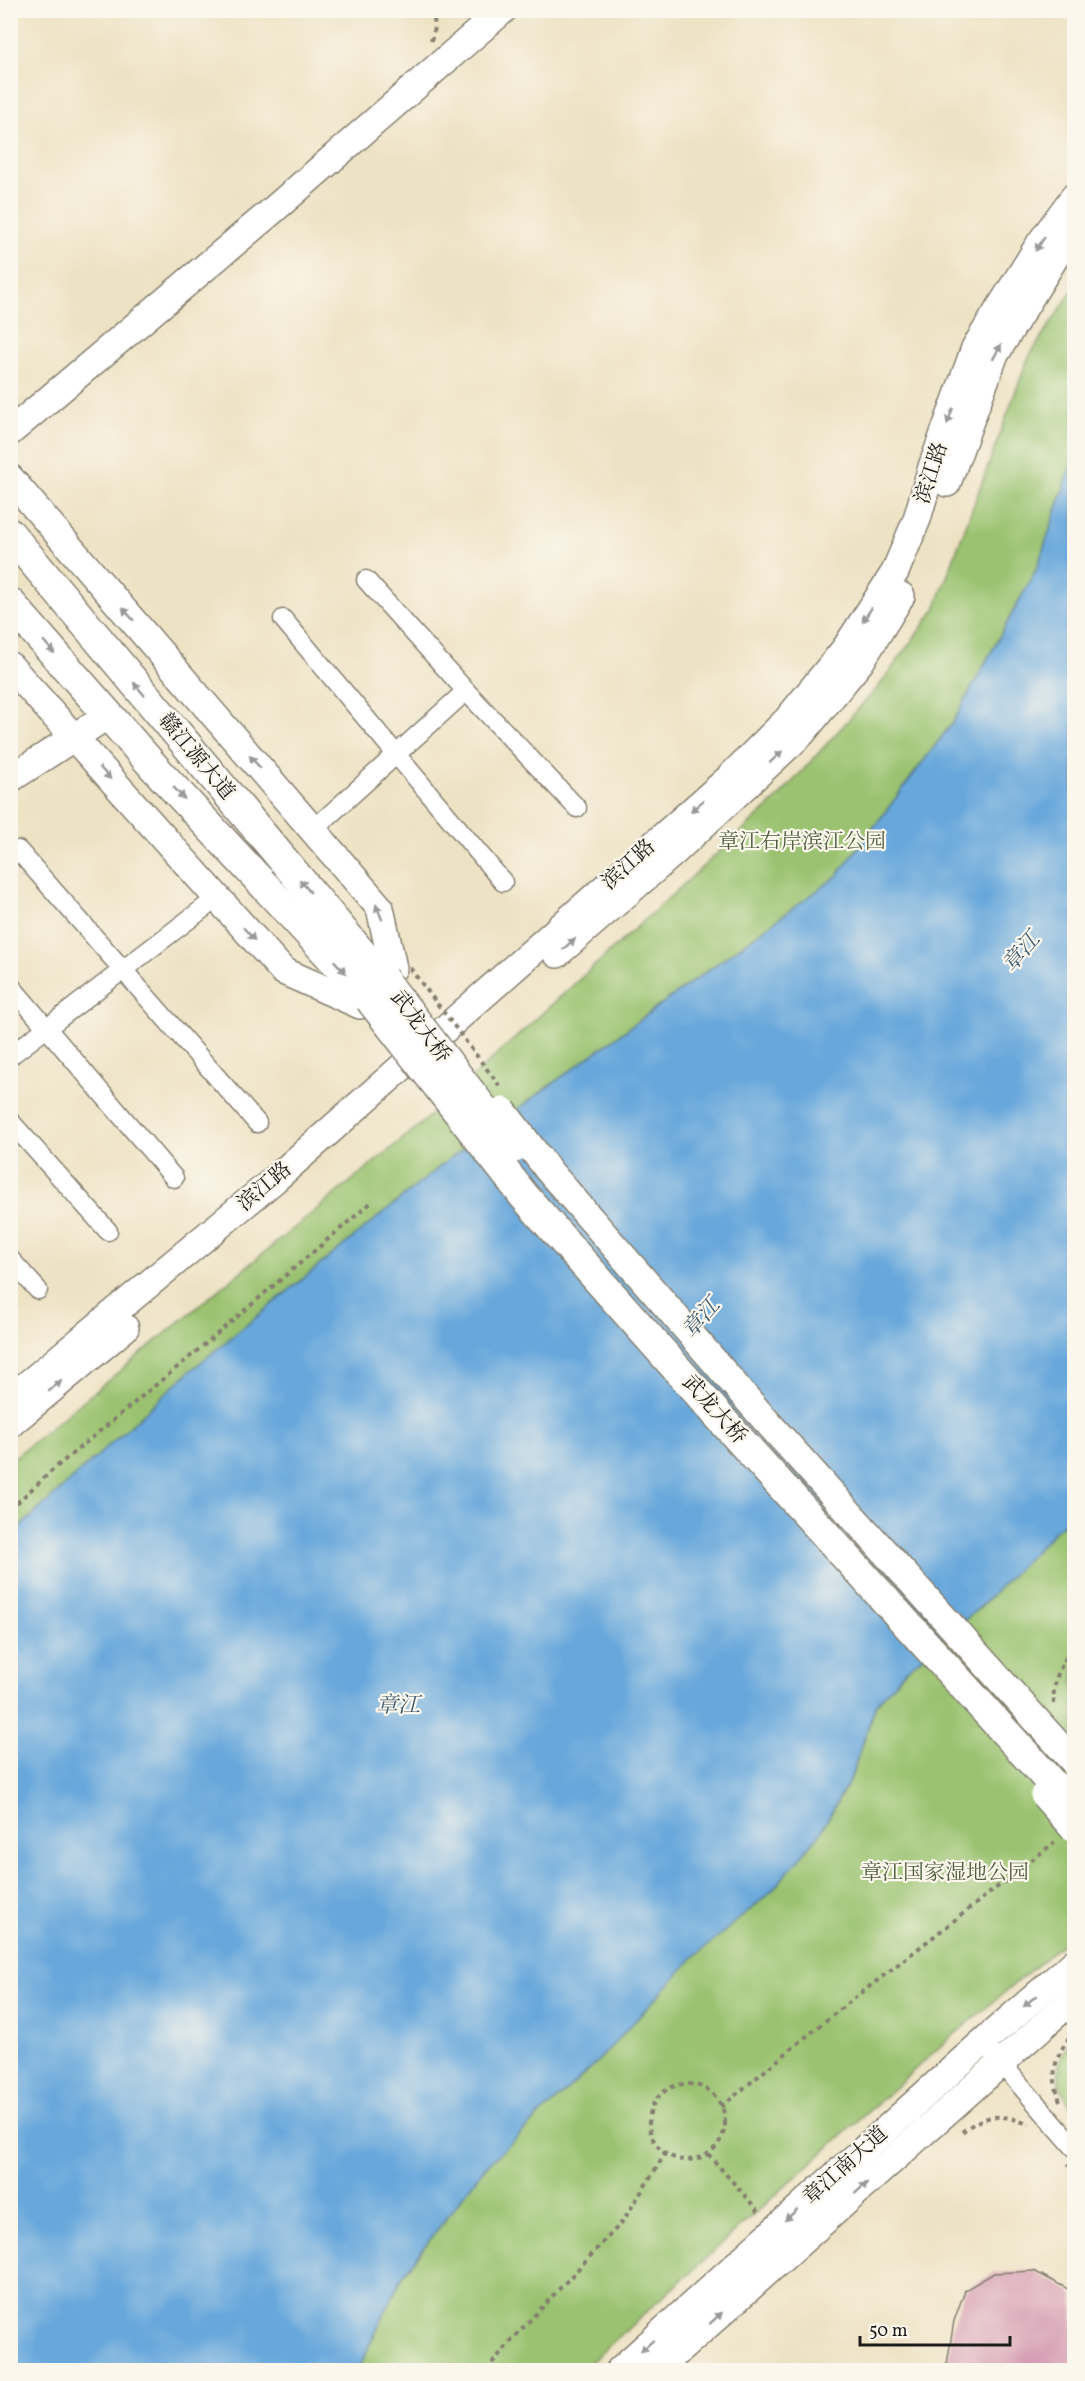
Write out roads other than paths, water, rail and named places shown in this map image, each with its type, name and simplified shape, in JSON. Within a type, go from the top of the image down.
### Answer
[{"type":"main road","points":[[10,432],[272,211],[475,19],[503,10]]},
{"type":"main road","name":"滨江路","points":[[10,1399],[274,1180],[728,779],[787,720],[845,649],[895,572],[917,519],[932,467],[975,348],[1041,242],[1074,197]]},
{"type":"main road","name":"滨江路","points":[[10,1424],[285,1194],[672,854],[802,734],[861,661],[912,578],[994,356],[1057,254],[1074,231]]},
{"type":"main road","points":[[10,478],[380,908],[376,988],[518,1206],[730,1446],[1065,1835]]},
{"type":"main road","name":"赣江源大道","points":[[10,534],[376,988]]},
{"type":"main road","name":"赣江源大道","points":[[10,603],[108,715],[376,988]]},
{"type":"main road","points":[[10,666],[283,971],[376,988],[549,1171],[761,1415],[1074,1762]]},
{"type":"main road","points":[[10,779],[108,715]]},
{"type":"main road","name":"武龙大桥","points":[[376,988],[539,1183],[753,1423],[1074,1776]]},
{"type":"main road","name":"武龙大桥","points":[[376,988],[524,1196],[747,1448],[1074,1808]]},
{"type":"main road","name":"章江南大道","points":[[620,2370],[982,2042],[1074,1963]]},
{"type":"main road","name":"章江南大道","points":[[657,2370],[1074,1998]]},
{"type":"street","points":[[366,580],[466,691],[577,808]]},
{"type":"street","points":[[283,619],[394,755],[503,882]]},
{"type":"street","points":[[313,830],[466,691]]},
{"type":"street","points":[[18,850],[257,1124]]},
{"type":"street","points":[[10,1056],[217,898]]},
{"type":"street","points":[[10,985],[174,1178]]},
{"type":"street","points":[[10,1121],[108,1231]]},
{"type":"street","points":[[10,1259],[38,1290]]},
{"type":"street","points":[[982,2042],[1001,2063],[1069,2152]]},
{"type":"water","name":"章江","points":[[1074,458],[1074,1512],[979,1608],[904,1672],[876,1704],[851,1777],[819,1835],[770,1893],[694,1957],[596,2063],[484,2168],[403,2275],[358,2370],[11,2370],[11,1535],[189,1372],[448,1160],[837,876],[953,722],[1037,568]]},
{"type":"park label","name":"章江右岸滨江公园","points":[[802,842]]},
{"type":"park label","name":"章江国家湿地公园","points":[[945,1873]]}]
